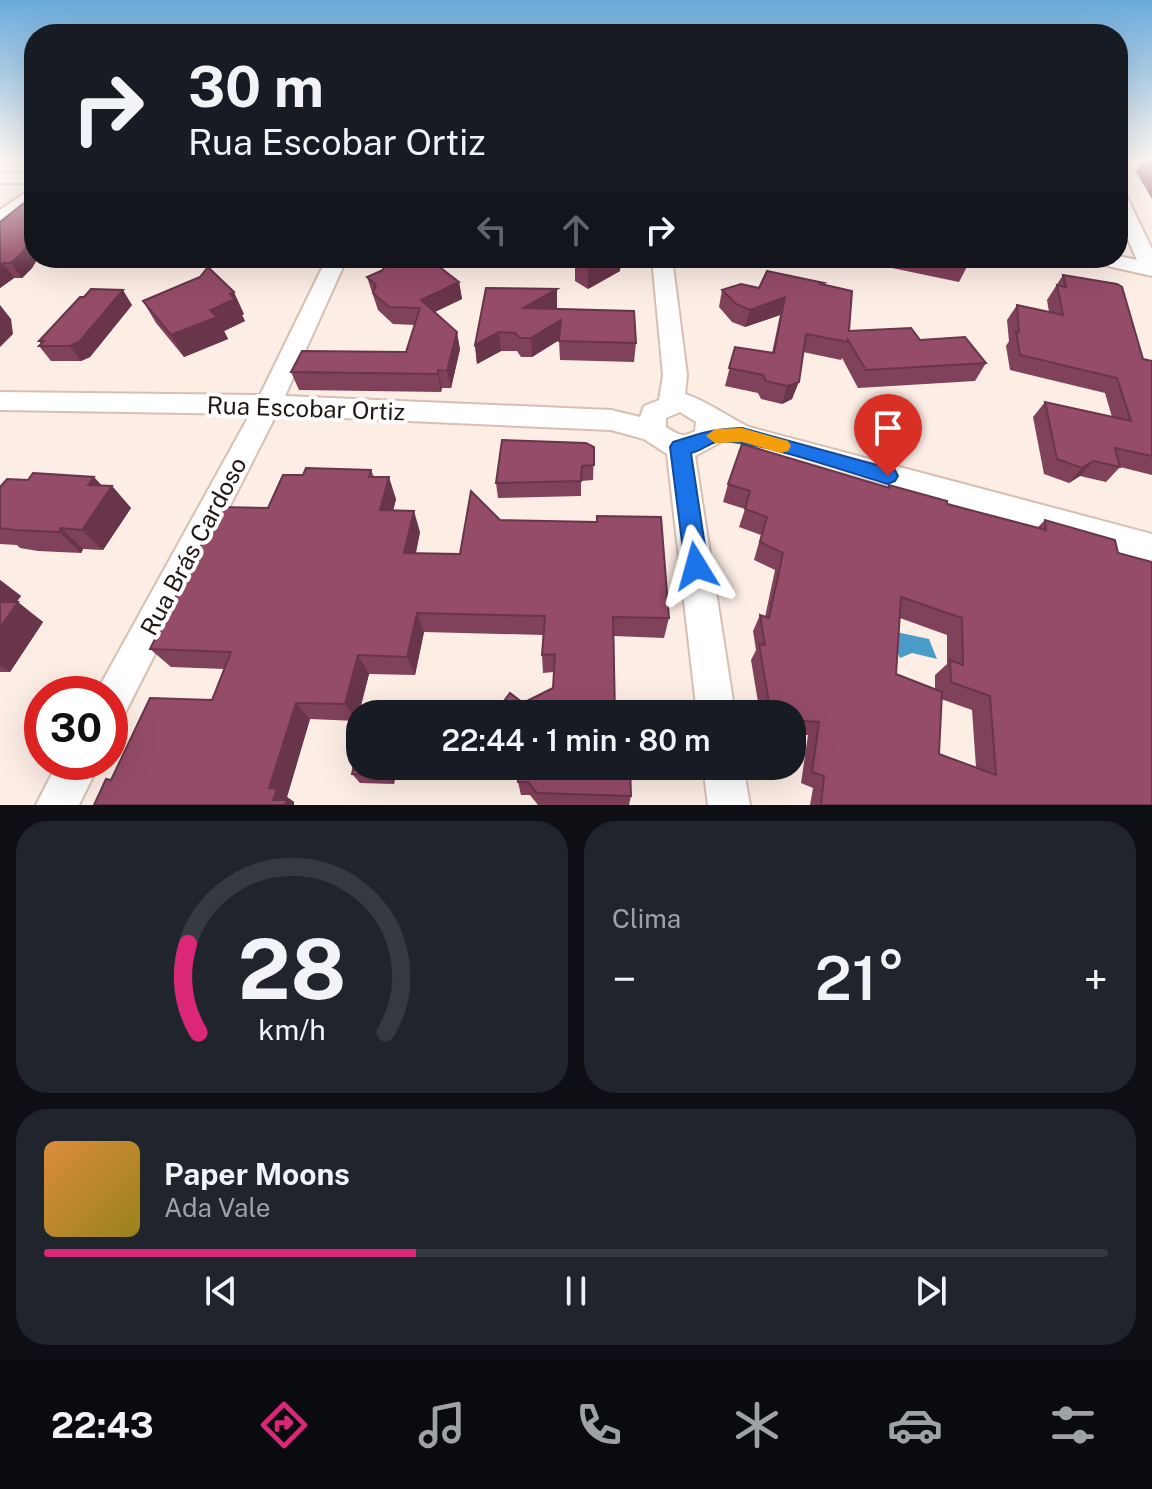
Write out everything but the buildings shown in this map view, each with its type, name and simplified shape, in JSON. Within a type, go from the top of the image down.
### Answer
[{"type":"street","points":[[0,219],[24,200]]},
{"type":"street","points":[[1128,218],[1152,269]]},
{"type":"street","points":[[1128,264],[1152,269]]},
{"type":"street","name":"Rua Brás Cardoso","points":[[125,676],[268,405],[332,268]]},
{"type":"street","points":[[663,268],[714,700]]},
{"type":"street","name":"Rua Escobar Ortiz","points":[[0,401],[268,405],[680,422],[742,435],[1152,548]]},
{"type":"street","points":[[57,805],[70,780]]},
{"type":"street","points":[[725,780],[729,805]]},
{"type":"water","points":[[887,630],[929,639],[937,659],[912,653],[900,658]]},
{"type":"slow traffic","points":[[715,436],[742,435],[781,446]]},
{"type":"route","points":[[696,566],[680,447],[698,444],[709,436],[742,435],[888,476]]}]
